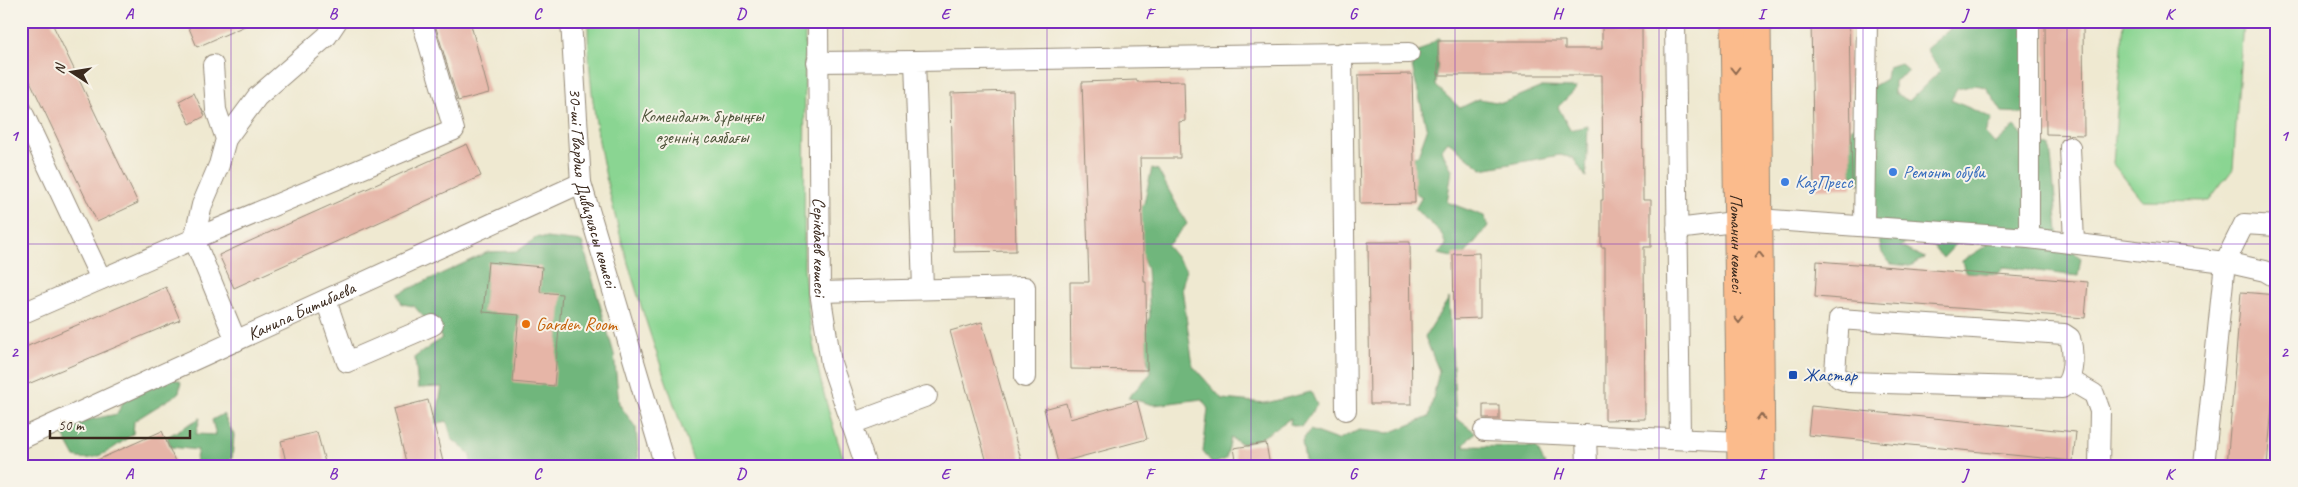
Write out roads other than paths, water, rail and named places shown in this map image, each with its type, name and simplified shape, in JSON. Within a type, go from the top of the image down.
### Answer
[{"type":"main road","name":"Потанин көшесі","points":[[1736,22],[1762,466]]},
{"type":"main road","name":"Потанин көшесі","points":[[1740,454],[1748,220]]},
{"type":"street","points":[[236,341],[194,239],[202,205],[219,165],[226,139],[257,96],[327,36],[337,21]]},
{"type":"street","points":[[21,314],[454,130],[422,21]]},
{"type":"street","name":"30-ші Гвардия Дивизиясы көшесі","points":[[571,21],[581,184],[665,466]]},
{"type":"street","name":"Серікбаев көшесі","points":[[818,21],[820,292],[831,363],[866,466]]},
{"type":"street","points":[[1675,21],[1680,439]]},
{"type":"street","points":[[1864,226],[1867,21]]},
{"type":"street","points":[[2029,238],[2030,21]]},
{"type":"street","points":[[1342,53],[1346,410]]},
{"type":"street","points":[[817,62],[1409,53]]},
{"type":"street","points":[[915,62],[923,288]]},
{"type":"street","points":[[213,65],[216,110],[226,139]]},
{"type":"street","points":[[21,109],[102,279]]},
{"type":"street","points":[[2070,147],[2074,243]]},
{"type":"street","name":"Канипа Битибаева","points":[[21,438],[581,184]]},
{"type":"street","points":[[1677,230],[1748,220],[2029,238],[2225,262],[2265,271],[2277,278]]},
{"type":"street","points":[[2204,466],[2225,262],[2244,224],[2277,226]]},
{"type":"street","points":[[820,292],[1025,287],[1025,378]]},
{"type":"street","points":[[326,300],[347,362],[433,325]]},
{"type":"street","points":[[1839,319],[2064,334],[2070,338],[2072,346],[2070,380],[2062,388],[1849,382],[1839,378],[1834,372],[1839,319]]},
{"type":"street","points":[[2070,380],[2094,394],[2100,411],[2099,466]]},
{"type":"street","points":[[851,424],[927,396]]},
{"type":"street","points":[[1484,431],[1680,439],[1740,454]]},
{"type":"street","points":[[1586,436],[1587,466]]},
{"type":"place","name":"Ремонт обуви","points":[[1893,172]]},
{"type":"place","name":"КазПресс","points":[[1785,182]]},
{"type":"place","name":"Garden Room","points":[[526,324]]},
{"type":"place","name":"Жастар","points":[[1793,375]]},
{"type":"park label","name":"Комендант бұрыңғы өзеннің саябағы","points":[[702,126]]}]
